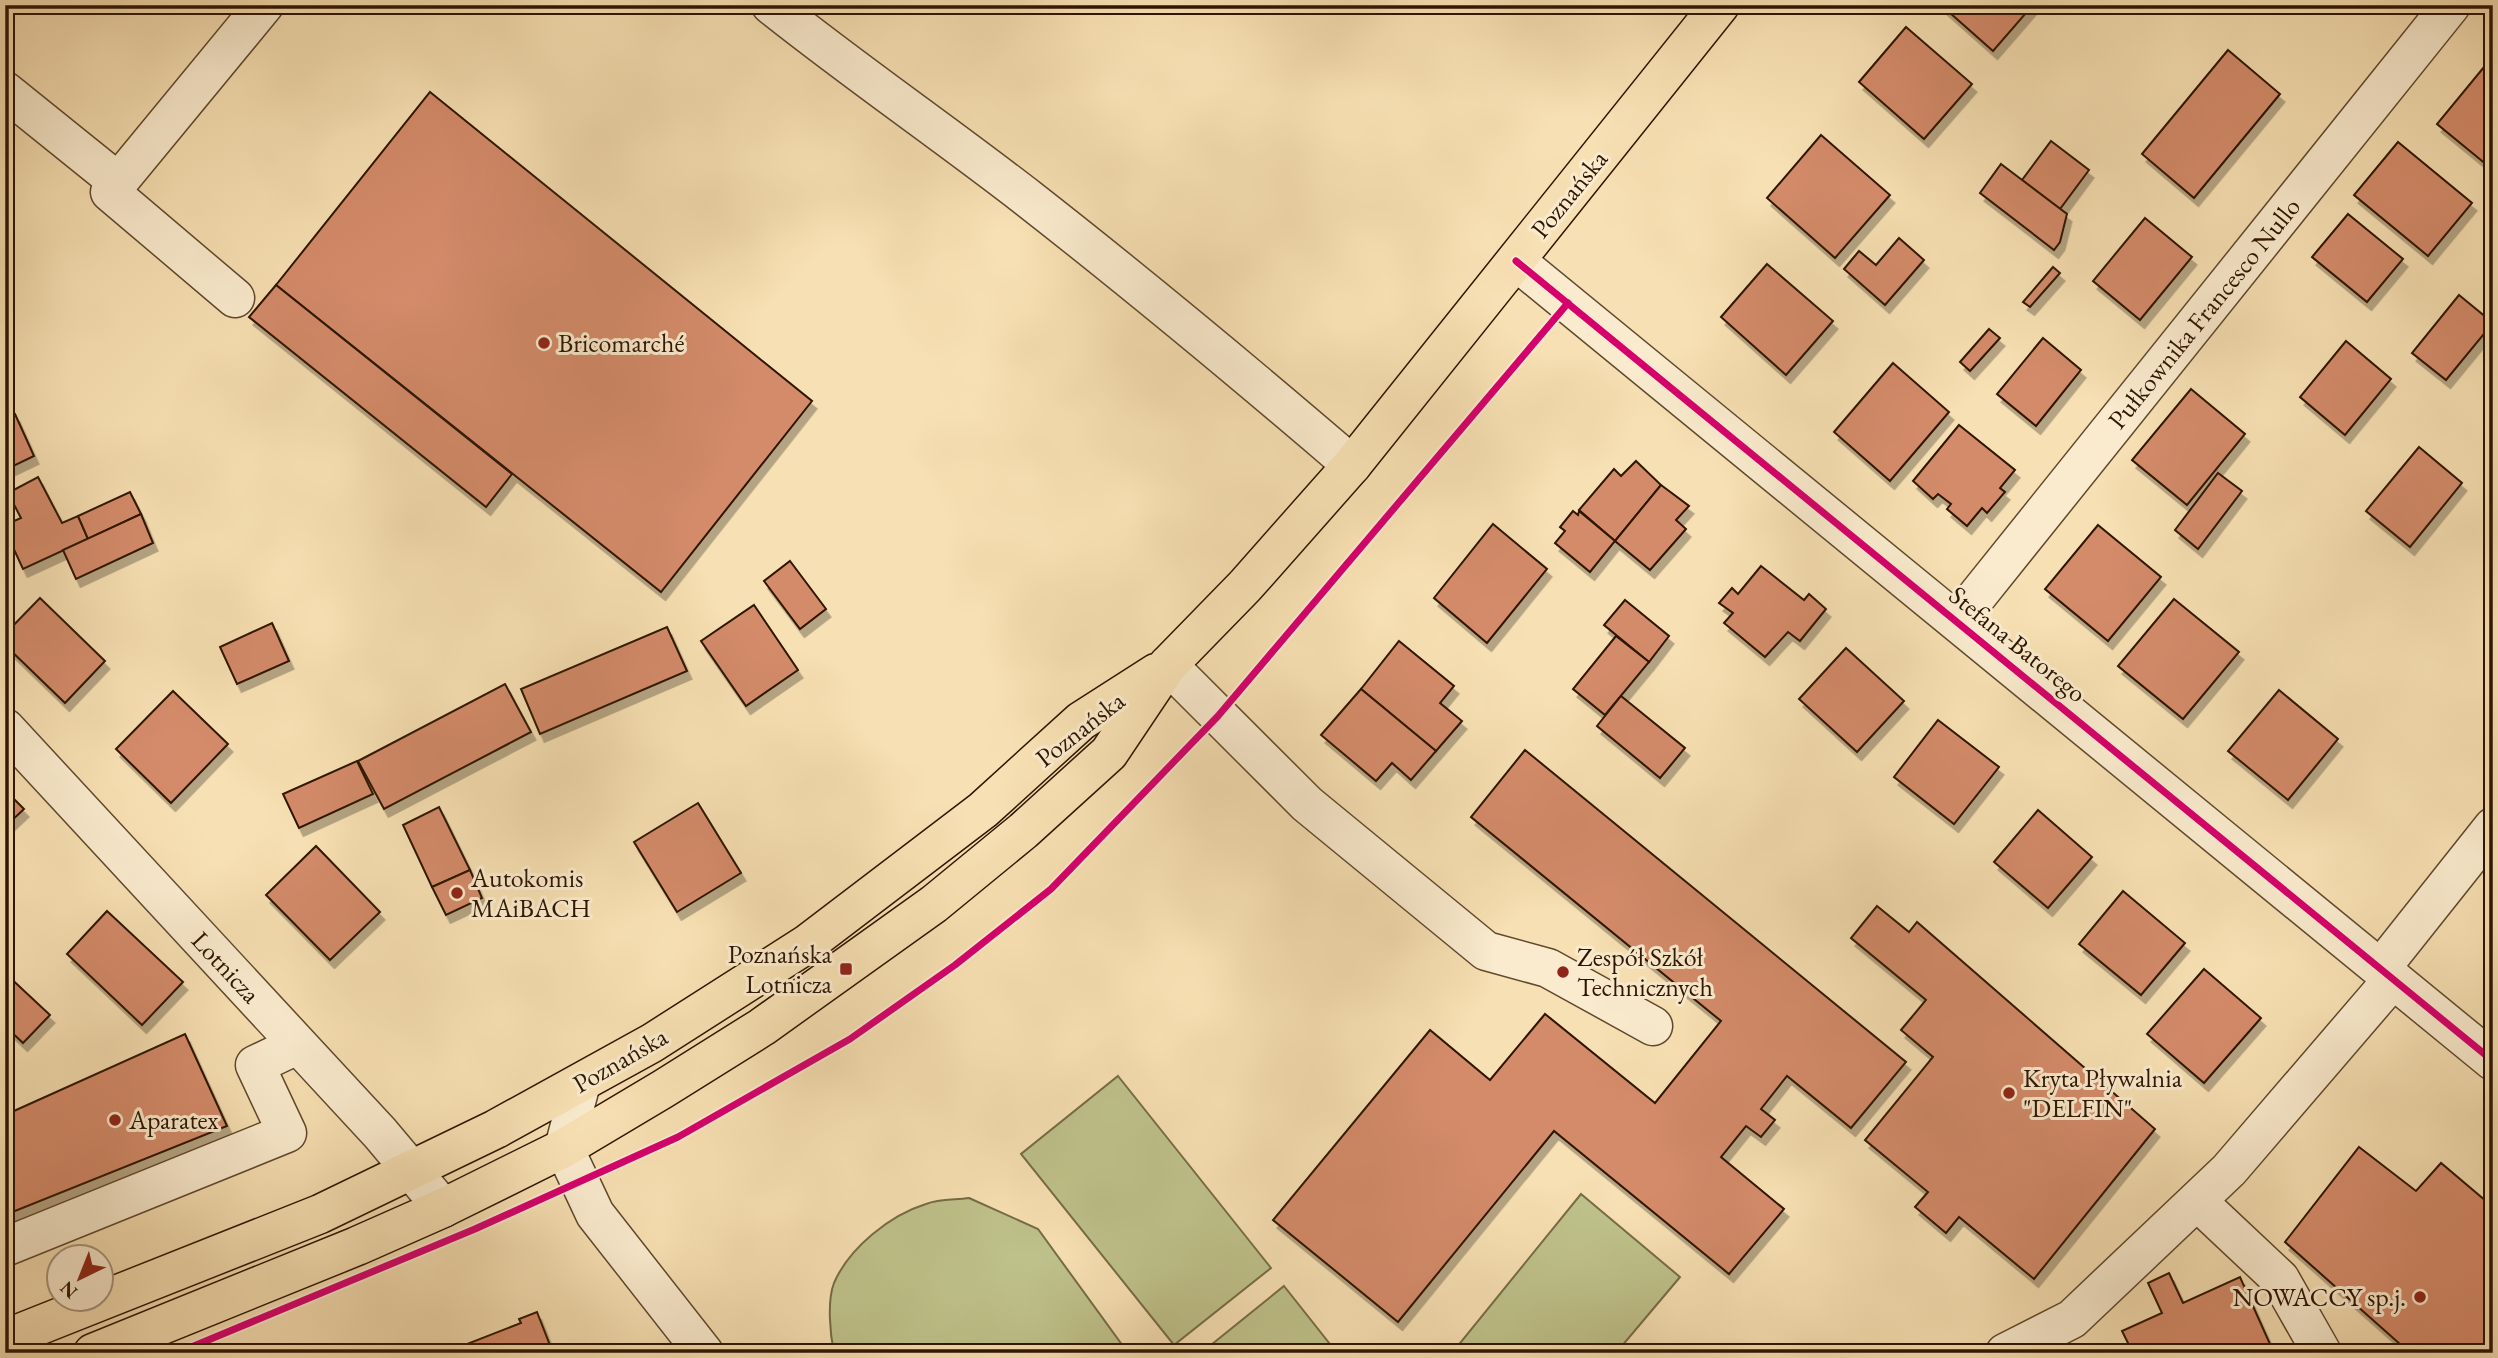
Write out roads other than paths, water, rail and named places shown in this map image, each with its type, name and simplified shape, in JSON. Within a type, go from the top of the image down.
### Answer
[{"type":"main road","name":"Poznańska","points":[[93,1353],[357,1246],[443,1208],[564,1148],[663,1090],[762,1027],[934,904],[1023,831],[1109,752],[1168,665],[1245,586],[1352,465],[1720,5]]},
{"type":"main road","name":"Poznańska","points":[[5,1339],[320,1214],[496,1129],[652,1043],[807,944],[984,810],[1081,721],[1168,665]]},
{"type":"street","points":[[235,298],[110,192],[264,5]]},
{"type":"street","points":[[771,5],[849,67],[1028,199],[1270,393],[1352,465]]},
{"type":"street","name":"Pułkownika Francesco Nullo","points":[[1957,621],[2451,5]]},
{"type":"street","points":[[5,91],[118,182]]},
{"type":"street","name":"Stefana Batorego","points":[[1516,261],[2493,1061]]},
{"type":"street","points":[[1168,665],[1307,804],[1486,951],[1548,968],[1653,1026]]},
{"type":"street","name":"Lotnicza","points":[[5,728],[413,1170],[443,1208]]},
{"type":"street","points":[[2005,1353],[2072,1319],[2229,1170],[2387,973],[2493,827]]},
{"type":"street","points":[[5,1247],[287,1133],[255,1065],[298,1045]]},
{"type":"street","points":[[581,1083],[564,1148],[596,1214],[704,1353]]},
{"type":"street","points":[[2197,1201],[2280,1279],[2322,1353]]},
{"type":"place","name":"Bricomarché","points":[[544,343]]},
{"type":"place","name":"Autokomis MAiBACH","points":[[457,893]]},
{"type":"place","name":"Poznańska Lotnicza","points":[[846,969]]},
{"type":"place","name":"Zespół Szkół Technicznych","points":[[1563,972]]},
{"type":"place","name":"Kryta Pływalnia \"DELFIN\"","points":[[2009,1093]]},
{"type":"place","name":"Aparatex","points":[[115,1120]]},
{"type":"place","name":"NOWACCY sp.j.","points":[[2420,1297]]}]
